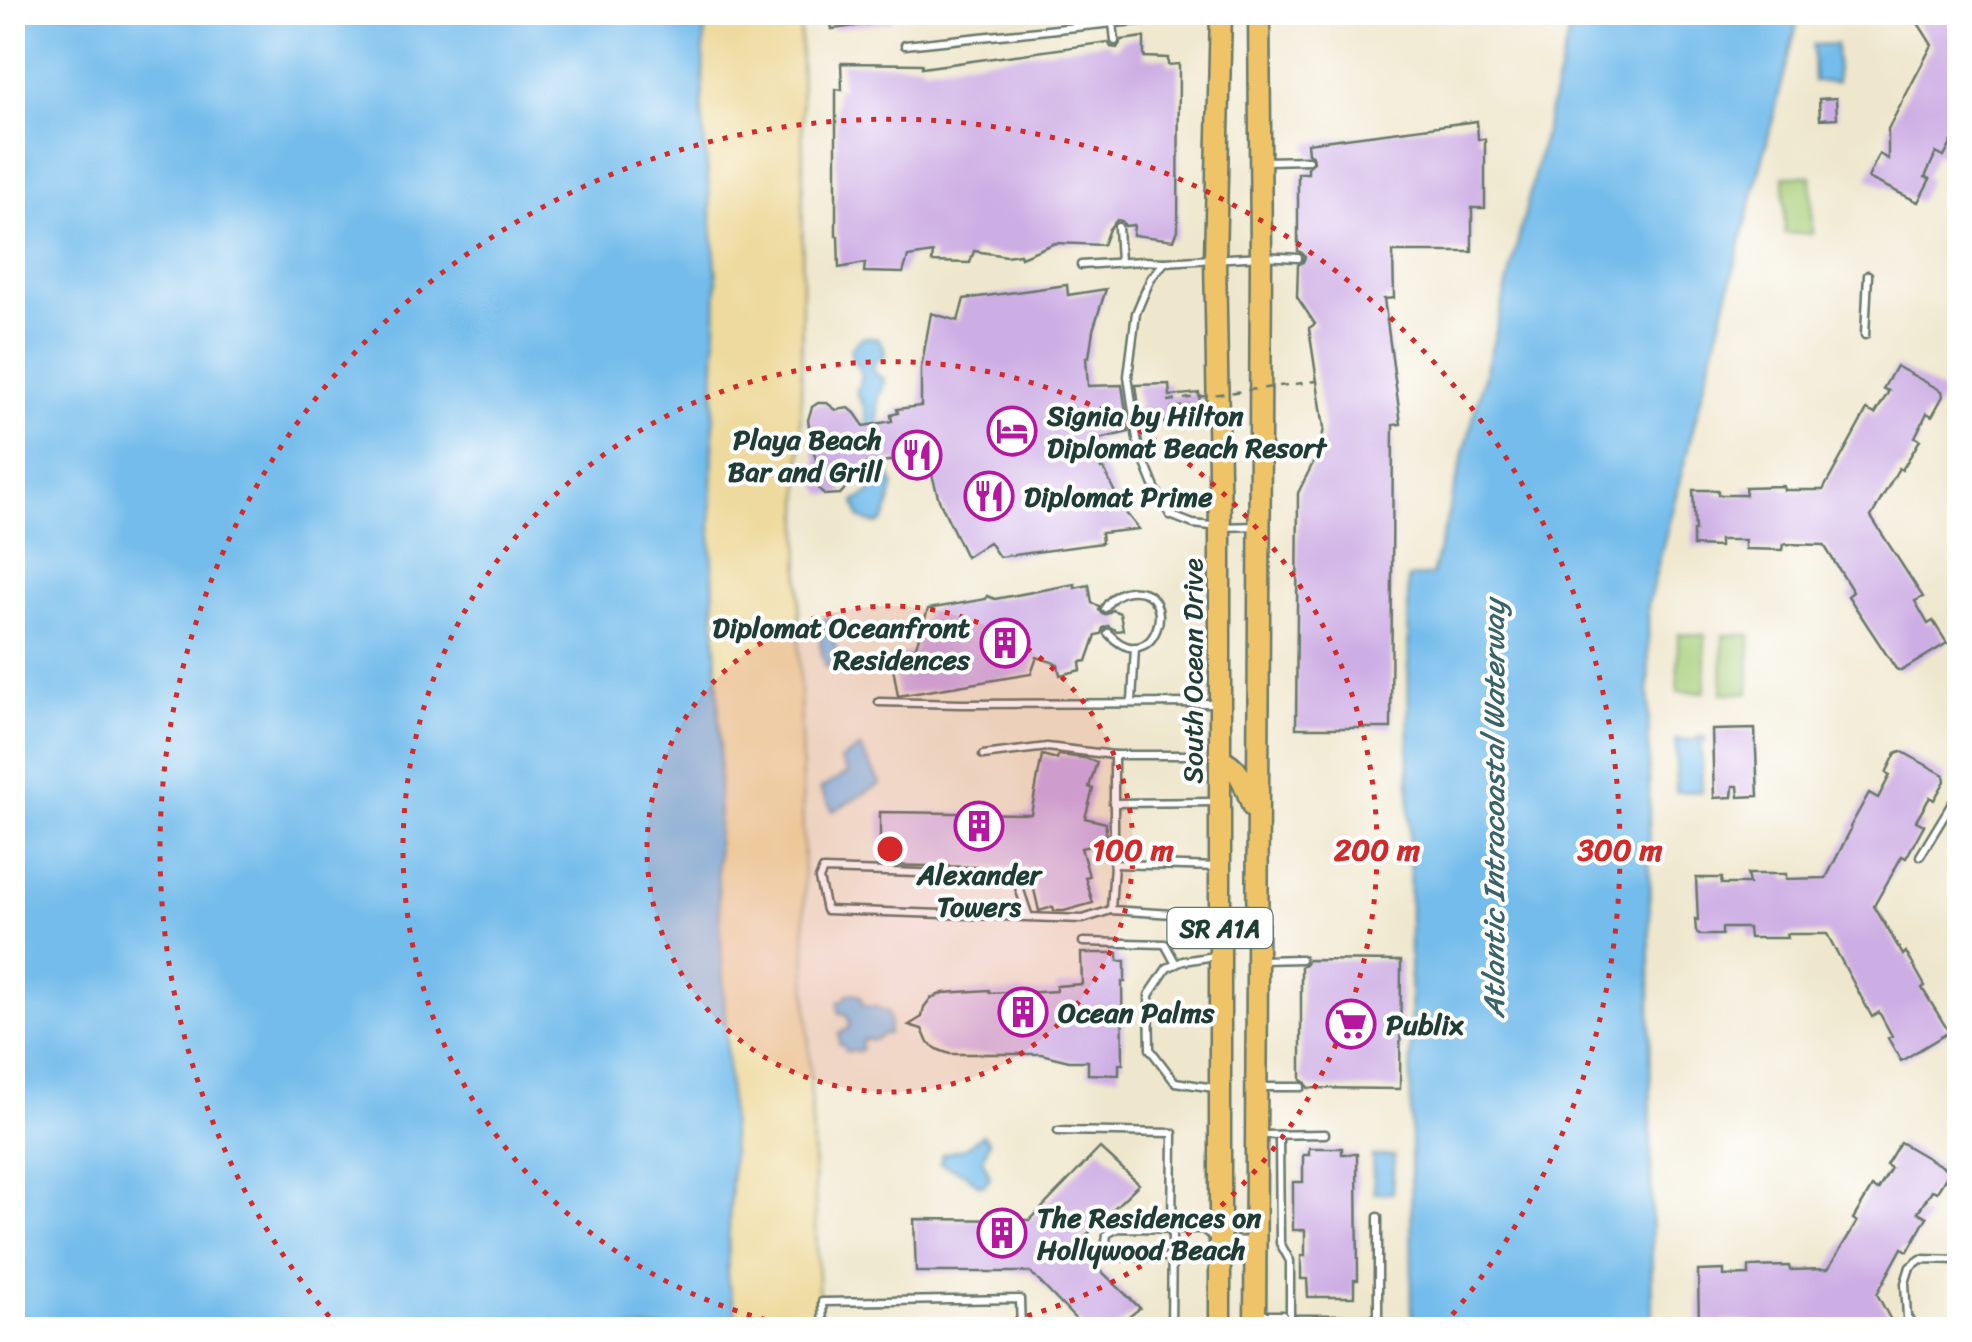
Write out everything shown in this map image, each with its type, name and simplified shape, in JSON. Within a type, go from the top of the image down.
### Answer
[{"type":"main road","name":"SR A1A","points":[[1255,1322],[1259,12]]},
{"type":"main road","name":"South Ocean Drive","points":[[1220,1330],[1220,526],[1215,258],[1221,14]]},
{"type":"main road","points":[[1220,759],[1240,774],[1258,818]]},
{"type":"street","points":[[1220,1244],[1255,1245]]},
{"type":"lane","points":[[905,45],[1221,14]]},
{"type":"lane","points":[[1113,23],[1115,41]]},
{"type":"lane","points":[[1260,161],[1308,160]]},
{"type":"lane","points":[[1118,228],[1120,262]]},
{"type":"lane","points":[[1082,264],[1261,256],[1298,258]]},
{"type":"lane","points":[[1165,262],[1151,278],[1136,312],[1128,376],[1138,446],[1170,515],[1193,524],[1259,526]]},
{"type":"lane","points":[[1865,336],[1868,275]]},
{"type":"lane","points":[[1105,608],[1117,594],[1135,590],[1151,598],[1160,614],[1152,639],[1135,647],[1116,643],[1108,633]]},
{"type":"lane","points":[[1132,702],[1135,647]]},
{"type":"lane","points":[[879,702],[1220,703]]},
{"type":"lane","points":[[983,755],[1047,748],[1114,755],[1185,756]]},
{"type":"lane","points":[[1111,910],[1114,755]]},
{"type":"lane","points":[[1920,856],[1960,787]]},
{"type":"lane","points":[[1113,803],[1220,802]]},
{"type":"lane","points":[[1114,864],[1220,866]]},
{"type":"lane","points":[[1029,916],[1015,876],[823,870],[820,879],[826,910],[1083,919],[1111,910],[1220,917]]},
{"type":"lane","points":[[1083,942],[1165,944],[1176,964]]},
{"type":"lane","points":[[1220,955],[1167,968],[1148,995],[1150,1049],[1175,1082],[1220,1089]]},
{"type":"lane","points":[[1257,960],[1300,960]]},
{"type":"lane","points":[[1256,1086],[1301,1088]]},
{"type":"lane","points":[[1058,1132],[1174,1133],[1171,1330]]},
{"type":"lane","points":[[1279,1134],[1280,1243],[1290,1261],[1290,1330]]},
{"type":"lane","points":[[1256,1135],[1325,1134]]},
{"type":"lane","points":[[1378,1216],[1378,1330]]},
{"type":"lane","points":[[1118,1228],[1203,1229],[1220,1244],[1202,1258],[1113,1256],[1105,1250],[1107,1234],[1118,1228]]},
{"type":"lane","points":[[1255,1245],[1280,1243]]},
{"type":"lane","points":[[1918,1330],[1907,1317],[1905,1282],[1910,1267],[1920,1259],[1960,1260]]},
{"type":"lane","points":[[823,1330],[822,1302],[1020,1299],[1020,1327],[1035,1330]]},
{"type":"lane","points":[[1255,1322],[1287,1317],[1378,1320]]},
{"type":"path","points":[[1168,401],[1317,380]]},
{"type":"green space","points":[[1784,176],[1811,176],[1812,234],[1785,233]]},
{"type":"green space","points":[[1678,634],[1705,635],[1705,692],[1678,692]]},
{"type":"green space","points":[[1723,635],[1750,635],[1749,693],[1722,693]]},
{"type":"sand","points":[[705,13],[800,13],[803,163],[799,646],[820,1329],[740,1329],[727,1279],[732,1152],[717,867],[720,744],[711,527],[717,279],[702,113]]},
{"type":"water","name":"Atlantic Intracoastal Waterway","points":[[1574,12],[1800,13],[1648,604],[1652,1329],[1412,1329],[1408,578],[1432,575]]},
{"type":"water","points":[[12,13],[705,13],[702,113],[717,279],[711,527],[720,744],[717,867],[732,1152],[727,1279],[740,1329],[13,1329]]},
{"type":"water","points":[[1836,44],[1837,82],[1814,82],[1813,45]]},
{"type":"water","points":[[864,337],[879,339],[885,352],[873,366],[874,373],[884,379],[878,399],[879,421],[894,485],[886,515],[878,523],[860,518],[855,502],[873,487],[865,412],[857,392],[861,377],[851,353],[856,342]]},
{"type":"water","points":[[826,617],[837,617],[840,621],[834,640],[842,663],[837,667],[826,667],[822,653],[820,636]]},
{"type":"water","points":[[1705,737],[1705,743],[1701,743],[1702,791],[1676,792],[1676,740]]},
{"type":"water","points":[[860,748],[881,784],[833,811],[820,789],[848,773],[840,760]]},
{"type":"water","points":[[853,993],[861,996],[867,1007],[887,1012],[890,1020],[888,1034],[875,1040],[864,1039],[857,1052],[846,1051],[839,1044],[839,1033],[850,1024],[846,1014],[839,1013],[838,1002]]},
{"type":"water","points":[[983,1135],[989,1141],[983,1159],[990,1177],[984,1185],[940,1164],[942,1154],[963,1149]]},
{"type":"water","points":[[1372,1156],[1394,1156],[1392,1193],[1374,1193]]},
{"type":"building","points":[[829,12],[891,12],[892,21],[832,29]]},
{"type":"building","points":[[1911,12],[1960,12],[1960,126],[1944,157],[1936,153],[1925,177],[1930,179],[1918,202],[1868,178],[1879,154],[1888,159],[1888,129],[1932,45]]},
{"type":"building","points":[[1144,37],[1144,57],[1168,58],[1168,65],[1179,64],[1178,230],[1174,240],[1133,235],[1134,225],[1125,226],[1117,220],[1103,245],[1055,243],[1021,257],[974,251],[970,263],[932,262],[933,253],[908,257],[903,273],[864,272],[865,263],[839,268],[836,89],[842,90],[841,63],[922,64],[922,68],[1108,42],[1117,48],[1122,40]]},
{"type":"building","points":[[1836,98],[1837,118],[1820,119],[1819,99]]},
{"type":"building","points":[[1477,121],[1478,139],[1485,139],[1485,208],[1472,208],[1472,252],[1393,252],[1394,298],[1384,299],[1401,424],[1393,425],[1391,728],[1296,728],[1298,493],[1320,449],[1324,428],[1309,328],[1315,324],[1297,297],[1298,265],[1305,257],[1298,251],[1298,173],[1308,173],[1314,162],[1307,143]]},
{"type":"building","points":[[1067,285],[1068,295],[1106,289],[1086,357],[1088,386],[1122,385],[1129,432],[1095,440],[1101,469],[1122,508],[1139,529],[1101,533],[1102,543],[999,557],[989,542],[966,557],[939,500],[930,467],[906,470],[905,465],[898,466],[897,460],[865,464],[862,474],[847,483],[840,494],[824,495],[817,481],[815,430],[808,420],[812,407],[827,403],[836,410],[849,408],[864,426],[892,421],[891,415],[898,413],[897,409],[921,406],[921,368],[931,313],[958,321],[964,299]]},
{"type":"building","points":[[1896,366],[1942,391],[1943,396],[1932,416],[1927,413],[1915,437],[1920,440],[1871,517],[1923,597],[1915,601],[1928,624],[1933,621],[1947,643],[1901,671],[1848,596],[1853,592],[1824,545],[1784,544],[1783,550],[1745,549],[1745,540],[1719,540],[1719,547],[1693,546],[1693,490],[1746,495],[1745,487],[1823,490],[1867,410],[1875,414],[1889,391],[1883,389]]},
{"type":"building","points":[[1169,384],[1170,396],[1199,393],[1200,404],[1172,408],[1174,420],[1142,428],[1136,385]]},
{"type":"building","name":"Diplomat Oceanfront Residences","points":[[1075,584],[1075,588],[1089,585],[1092,603],[1099,606],[1102,614],[1112,610],[1120,613],[1123,630],[1103,628],[1096,635],[1087,661],[1080,662],[1081,670],[1060,675],[1058,664],[1037,657],[1031,674],[898,696],[891,656],[914,652],[928,609]]},
{"type":"building","points":[[1755,729],[1758,796],[1739,797],[1738,786],[1733,786],[1732,797],[1714,798],[1712,730]]},
{"type":"building","points":[[1901,751],[1944,775],[1945,781],[1916,821],[1924,825],[1874,906],[1903,955],[1906,952],[1949,1032],[1901,1061],[1879,1012],[1872,1017],[1827,934],[1749,938],[1748,928],[1722,928],[1722,935],[1699,935],[1695,919],[1698,920],[1696,878],[1722,878],[1721,884],[1749,884],[1747,874],[1786,874],[1786,879],[1826,878],[1869,793],[1878,798],[1890,775],[1886,773],[1896,753]]},
{"type":"building","name":"Alexander Towers","points":[[1042,755],[1097,762],[1085,818],[1106,823],[1105,843],[1081,848],[1093,903],[1064,911],[1054,911],[1053,907],[1039,911],[1029,868],[880,865],[880,812],[1031,814]]},
{"type":"building","name":"Ocean Palms","points":[[1081,953],[1118,953],[1118,961],[1125,961],[1123,1064],[1119,1064],[1119,1075],[1088,1074],[1088,1061],[1041,1054],[950,1054],[928,1043],[922,1029],[909,1025],[922,1017],[931,998],[943,993],[1056,991],[1056,986],[1082,984]]},
{"type":"building","name":"Publix","points":[[1308,960],[1401,961],[1400,1089],[1308,1088],[1301,1080],[1301,966]]},
{"type":"building","points":[[1900,1142],[1950,1171],[1918,1212],[1927,1217],[1908,1251],[1902,1248],[1877,1294],[1896,1330],[1831,1330],[1822,1325],[1751,1329],[1750,1322],[1724,1321],[1724,1326],[1699,1326],[1698,1271],[1724,1270],[1724,1276],[1749,1275],[1749,1267],[1828,1269],[1857,1222],[1853,1219],[1872,1187],[1878,1190],[1891,1168],[1886,1165]]},
{"type":"building","name":"The Residences on Hollywood Beach","points":[[1100,1148],[1139,1184],[1075,1246],[1140,1308],[1113,1330],[1086,1330],[1030,1272],[916,1272],[914,1219],[1030,1220]]},
{"type":"building","name":"The Residences on Hollywood Beach","points":[[1309,1148],[1342,1148],[1342,1154],[1357,1154],[1358,1280],[1354,1280],[1354,1297],[1308,1297],[1307,1279],[1301,1279],[1305,1230],[1293,1230],[1293,1182],[1303,1182],[1303,1155],[1309,1155]]},
{"type":"place","name":"Signia by Hilton Diplomat Beach Resort","points":[[1012,431]]},
{"type":"place","name":"Playa Beach Bar and Grill","points":[[917,455]]},
{"type":"place","name":"Diplomat Prime","points":[[989,496]]},
{"type":"place","name":"Diplomat Oceanfront Residences","points":[[1005,643]]},
{"type":"place","name":"Alexander Towers","points":[[979,826]]},
{"type":"place","name":"Ocean Palms","points":[[1023,1012]]},
{"type":"place","name":"Publix","points":[[1351,1024]]},
{"type":"place","name":"The Residences on Hollywood Beach","points":[[1002,1233]]}]
